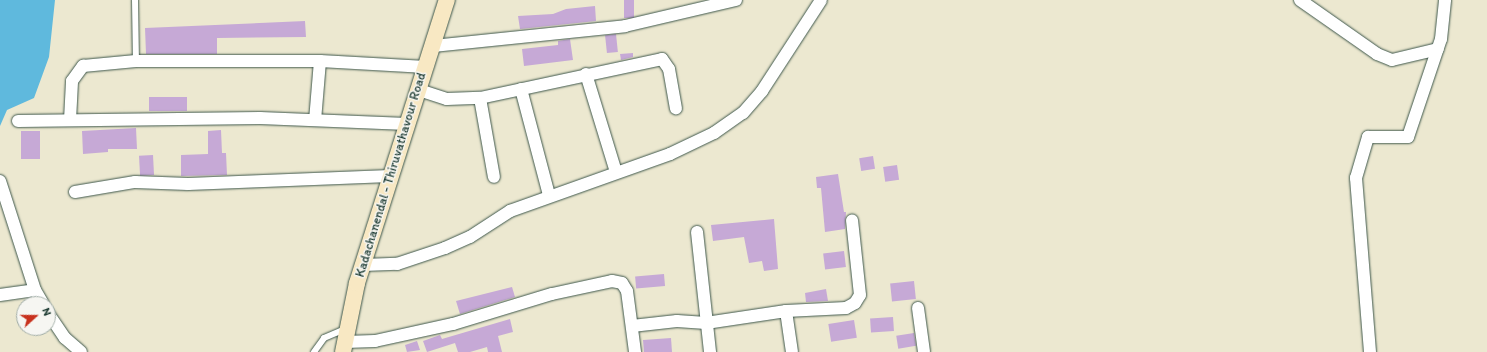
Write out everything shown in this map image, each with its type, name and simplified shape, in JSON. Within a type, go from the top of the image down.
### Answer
[{"type":"main road","name":"Kadachanendal - Thiruvathavour Road","points":[[345,341],[363,265],[447,0]]},
{"type":"street","points":[[433,46],[624,26],[736,0]]},
{"type":"street","points":[[363,265],[396,264],[446,248],[470,237],[510,211],[549,195],[670,154],[714,133],[743,113],[762,91],[821,0]]},
{"type":"street","points":[[1300,0],[1377,54],[1392,60],[1436,53]]},
{"type":"street","points":[[1370,352],[1356,178],[1368,137],[1408,137],[1444,26],[1445,0]]},
{"type":"street","points":[[419,90],[447,99],[480,98],[586,74],[662,59],[669,69],[676,108]]},
{"type":"street","points":[[70,120],[72,81],[83,66],[136,61],[320,61],[426,67]]},
{"type":"street","points":[[315,120],[320,61]]},
{"type":"street","points":[[586,74],[616,172]]},
{"type":"street","points":[[521,89],[549,195]]},
{"type":"street","points":[[480,98],[494,177]]},
{"type":"street","points":[[18,121],[222,118],[407,124]]},
{"type":"street","points":[[75,192],[135,182],[188,184],[390,176]]},
{"type":"street","points":[[0,181],[35,290],[38,296]]},
{"type":"street","points":[[632,326],[677,321],[706,323],[786,311],[846,308],[855,303],[860,295],[852,220]]},
{"type":"street","points":[[697,232],[710,352]]},
{"type":"street","points":[[345,341],[374,341],[453,324],[552,294],[612,281],[622,283],[627,291],[636,352]]},
{"type":"street","points":[[0,295],[35,290]]},
{"type":"street","points":[[918,308],[924,352]]},
{"type":"street","points":[[786,311],[792,352]]},
{"type":"street","points":[[56,325],[65,338],[81,352]]},
{"type":"lane","points":[[136,0],[136,61]]},
{"type":"lane","points":[[314,352],[324,338],[345,341]]},
{"type":"water","points":[[0,0],[55,0],[49,57],[34,98],[7,110],[0,126]]},
{"type":"building","points":[[624,0],[634,0],[634,18],[624,18]]},
{"type":"building","points":[[595,6],[596,21],[520,29],[518,16],[553,14],[566,9]]},
{"type":"building","points":[[305,21],[306,37],[217,38],[217,54],[146,54],[145,28]]},
{"type":"building","points":[[616,34],[618,52],[607,53],[605,35]]},
{"type":"building","points":[[570,39],[573,60],[524,66],[522,49],[558,45],[558,41]]},
{"type":"building","points":[[633,53],[633,57],[621,60],[620,54]]},
{"type":"building","points":[[149,97],[187,97],[187,111],[149,111]]},
{"type":"building","points":[[136,128],[137,149],[108,149],[108,152],[83,154],[82,131]]},
{"type":"building","points":[[221,130],[222,153],[226,153],[227,175],[181,176],[181,155],[208,154],[208,131]]},
{"type":"building","points":[[21,131],[40,131],[40,159],[21,159]]},
{"type":"building","points":[[153,155],[154,175],[140,176],[139,156]]},
{"type":"building","points":[[873,156],[875,169],[861,171],[859,158]]},
{"type":"building","points":[[897,165],[899,180],[885,182],[883,167]]},
{"type":"building","points":[[838,174],[844,212],[846,212],[845,229],[825,232],[821,188],[817,188],[816,177]]},
{"type":"building","points":[[774,219],[778,269],[764,271],[762,261],[749,263],[744,237],[713,241],[711,225]]},
{"type":"building","points":[[844,251],[846,267],[825,269],[823,254]]},
{"type":"building","points":[[664,274],[665,286],[636,288],[635,277]]},
{"type":"building","points":[[914,281],[916,299],[892,301],[890,284]]},
{"type":"building","points":[[512,287],[515,297],[460,314],[456,301]]},
{"type":"building","points":[[826,289],[828,301],[806,302],[805,293]]},
{"type":"building","points":[[893,317],[894,331],[871,333],[870,319]]},
{"type":"building","points":[[510,319],[513,332],[498,336],[502,352],[488,352],[487,347],[470,352],[458,352],[455,343],[427,352],[423,341],[440,335],[442,339]]},
{"type":"building","points":[[854,320],[857,338],[831,342],[828,324]]},
{"type":"building","points":[[914,333],[916,346],[898,349],[896,336]]},
{"type":"building","points":[[671,338],[672,352],[644,352],[643,340]]},
{"type":"building","points":[[417,341],[420,350],[407,352],[405,345]]}]
